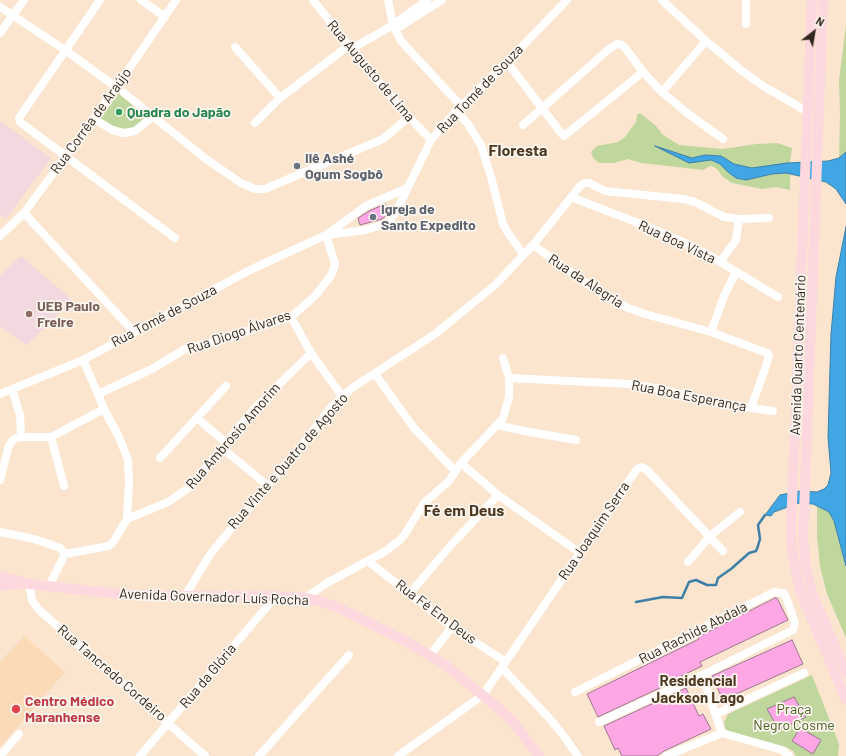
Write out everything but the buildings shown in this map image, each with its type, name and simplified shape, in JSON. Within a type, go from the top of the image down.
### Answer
[{"type":"main road","name":"Avenida Quarto Centenário","points":[[812,0],[808,112],[812,144],[815,200],[803,528],[804,554],[810,582],[819,608],[846,672]]},
{"type":"main road","name":"Avenida Quarto Centenário","points":[[823,0],[812,144],[804,200],[791,528],[794,562],[801,593],[846,700]]},
{"type":"main road","name":"Avenida Governador Luís Rocha","points":[[0,576],[29,584]]},
{"type":"main road","name":"Avenida Governador Luís Rocha","points":[[0,586],[29,584],[118,594],[276,596],[305,598],[337,607],[430,655],[483,695],[513,722],[539,756]]},
{"type":"street","points":[[0,33],[24,0]]},
{"type":"street","points":[[100,0],[20,118],[20,122],[175,238]]},
{"type":"street","points":[[141,0],[164,17]]},
{"type":"street","name":"Rua Corrêa de Araújo","points":[[0,236],[24,213],[94,119],[176,0]]},
{"type":"street","name":"Rua Augusto de Lima","points":[[313,0],[350,48],[408,117],[431,140]]},
{"type":"street","points":[[388,0],[394,27],[401,41],[459,108],[481,145],[503,224],[523,254]]},
{"type":"street","points":[[394,27],[427,0]]},
{"type":"street","points":[[255,123],[280,98],[350,48],[394,27],[442,0]]},
{"type":"street","name":"Rua Tomé de Souza","points":[[326,235],[366,230],[385,224],[396,212],[431,140],[459,108],[507,62],[567,0]]},
{"type":"street","points":[[662,0],[706,41],[763,86],[808,112]]},
{"type":"street","points":[[745,2],[746,24]]},
{"type":"street","points":[[0,7],[65,50],[116,87]]},
{"type":"street","points":[[662,92],[706,41]]},
{"type":"street","points":[[523,125],[608,50],[617,44],[622,45],[626,49],[643,72],[662,92],[687,113],[724,139]]},
{"type":"street","points":[[235,47],[280,98]]},
{"type":"street","points":[[507,62],[563,135],[566,136],[643,72]]},
{"type":"street","points":[[124,93],[206,159],[241,183],[255,189],[265,189],[383,140],[408,117]]},
{"type":"street","points":[[94,119],[112,130],[124,133],[135,131],[153,116]]},
{"type":"street","name":"Rua Vinte e Quatro de Agosto","points":[[185,596],[210,553],[303,444],[332,406],[352,388],[435,334],[495,285],[532,245],[579,186],[584,183],[605,191],[683,199],[695,202],[724,217],[739,219]]},
{"type":"street","name":"Rua Tomé de Souza","points":[[0,394],[83,360],[250,270],[326,235],[366,206],[407,188]]},
{"type":"street","name":"Rua Boa Vista","points":[[571,197],[651,228],[687,244],[778,297]]},
{"type":"street","points":[[24,213],[134,332]]},
{"type":"street","points":[[720,262],[736,240],[739,219],[769,218]]},
{"type":"street","name":"Rua Diogo Álvares","points":[[98,394],[152,369],[185,349],[220,340],[290,317],[315,296],[333,271],[335,264],[326,235]]},
{"type":"street","name":"Rua da Alegria","points":[[532,245],[599,292],[618,303],[645,314],[711,332],[767,353],[769,355],[768,359],[751,408]]},
{"type":"street","points":[[711,332],[724,296],[736,272]]},
{"type":"street","points":[[290,317],[311,353],[342,396]]},
{"type":"street","name":"Rua Ambrosio Amorim","points":[[127,520],[168,502],[190,487],[254,409],[311,353]]},
{"type":"street","points":[[305,598],[327,583],[384,552],[405,534],[424,504],[450,481],[461,463],[503,418],[508,397],[509,378],[503,358]]},
{"type":"street","points":[[65,554],[109,546],[114,541],[127,520],[128,460],[119,437],[104,409],[83,360]]},
{"type":"street","points":[[375,374],[414,428],[455,471]]},
{"type":"street","name":"Rua Boa Esperança","points":[[509,378],[635,385],[655,388],[723,404],[773,411]]},
{"type":"street","points":[[160,458],[226,386]]},
{"type":"street","points":[[12,389],[20,415],[21,437]]},
{"type":"street","points":[[0,480],[9,445],[14,439],[21,437],[51,437],[104,409]]},
{"type":"street","points":[[197,418],[224,446],[267,485]]},
{"type":"street","points":[[497,425],[524,432],[576,440]]},
{"type":"street","points":[[51,437],[64,486]]},
{"type":"street","points":[[461,463],[498,495],[580,553]]},
{"type":"street","name":"Rua Joaquim Serra","points":[[398,756],[483,695],[635,471],[641,467],[646,469],[723,551]]},
{"type":"street","points":[[410,593],[452,544],[498,495]]},
{"type":"street","points":[[688,562],[710,536],[740,512]]},
{"type":"street","points":[[0,532],[34,539],[55,546],[60,548],[65,554]]},
{"type":"street","points":[[49,586],[65,554]]},
{"type":"street","name":"Rua Fé Em Deus","points":[[368,561],[452,627],[504,665],[550,718],[578,756]]},
{"type":"street","name":"Rua Tancredo Cordeiro","points":[[29,584],[32,600],[38,609],[205,756]]},
{"type":"street","name":"Rua Rachide Abdala","points":[[575,692],[774,592],[783,593],[786,597],[795,623],[793,630],[702,675]]},
{"type":"street","name":"Rua da Glória","points":[[140,756],[276,596]]},
{"type":"street","points":[[430,655],[452,627]]},
{"type":"street","points":[[259,756],[349,655]]},
{"type":"street","points":[[716,714],[804,673]]},
{"type":"street","points":[[599,722],[702,675],[722,733]]},
{"type":"street","points":[[666,756],[722,733],[782,750],[789,756]]},
{"type":"street","points":[[0,756],[19,734]]},
{"type":"shaded area","points":[[0,121],[51,158],[6,219],[0,215]]},
{"type":"shaded area","name":"UEB Paulo Freire","points":[[21,256],[72,300],[27,345],[0,327],[0,275]]},
{"type":"shaded area","name":"Centro Médico Maranhense","points":[[24,636],[65,672],[0,747],[0,662]]},
{"type":"green space","points":[[846,25],[846,152],[839,158],[839,80]]},
{"type":"green space","points":[[119,93],[148,116],[138,126],[123,131],[100,119]]},
{"type":"green space","points":[[640,113],[656,126],[663,135],[679,145],[723,149],[756,144],[777,143],[792,148],[790,163],[752,169],[734,164],[721,156],[705,155],[692,158],[699,162],[710,160],[720,164],[736,178],[746,180],[772,174],[790,174],[790,190],[776,187],[762,189],[732,183],[723,177],[716,168],[710,166],[703,170],[641,163],[628,159],[614,163],[599,163],[593,158],[591,152],[597,146],[618,142],[625,137],[636,122],[637,115]]},
{"type":"green space","points":[[817,506],[829,512],[834,521],[846,566],[846,638],[827,594],[820,566],[817,536]]},
{"type":"green space","name":"Praça Negro Cosme","points":[[812,675],[839,744],[838,756],[796,756],[793,751],[786,747],[733,734],[725,728],[724,722],[728,714]]},
{"type":"water","points":[[655,146],[692,158],[705,155],[721,156],[734,164],[752,168],[787,163],[828,161],[839,158],[846,152],[846,204],[836,189],[826,182],[786,173],[772,174],[746,180],[736,178],[720,164],[711,160],[689,163]]},
{"type":"water","points":[[846,227],[846,566],[834,521],[829,512],[813,504],[799,503],[774,512],[771,516],[765,515],[780,495],[800,491],[817,492],[824,489],[828,485],[831,473],[828,437],[831,334],[836,277]]},
{"type":"waterway","points":[[636,602],[663,597],[682,598],[689,582],[696,580],[707,585],[716,585],[718,578],[749,553],[756,551],[760,539],[758,525],[765,515]]},
{"type":"place","name":"Quadra do Japão","points":[[119,112]]},
{"type":"place","name":"Ilê Ashé Ogum Sogbô","points":[[297,166]]},
{"type":"place","name":"Igreja de Santo Expedito","points":[[373,217]]},
{"type":"place","name":"UEB Paulo Freire","points":[[29,314]]},
{"type":"place","name":"Centro Médico Maranhense","points":[[16,709]]},
{"type":"district","name":"Floresta","points":[[518,151]]},
{"type":"district","name":"Fé em Deus","points":[[464,511]]},
{"type":"district","name":"Residencial Jackson Lago","points":[[698,690]]}]
